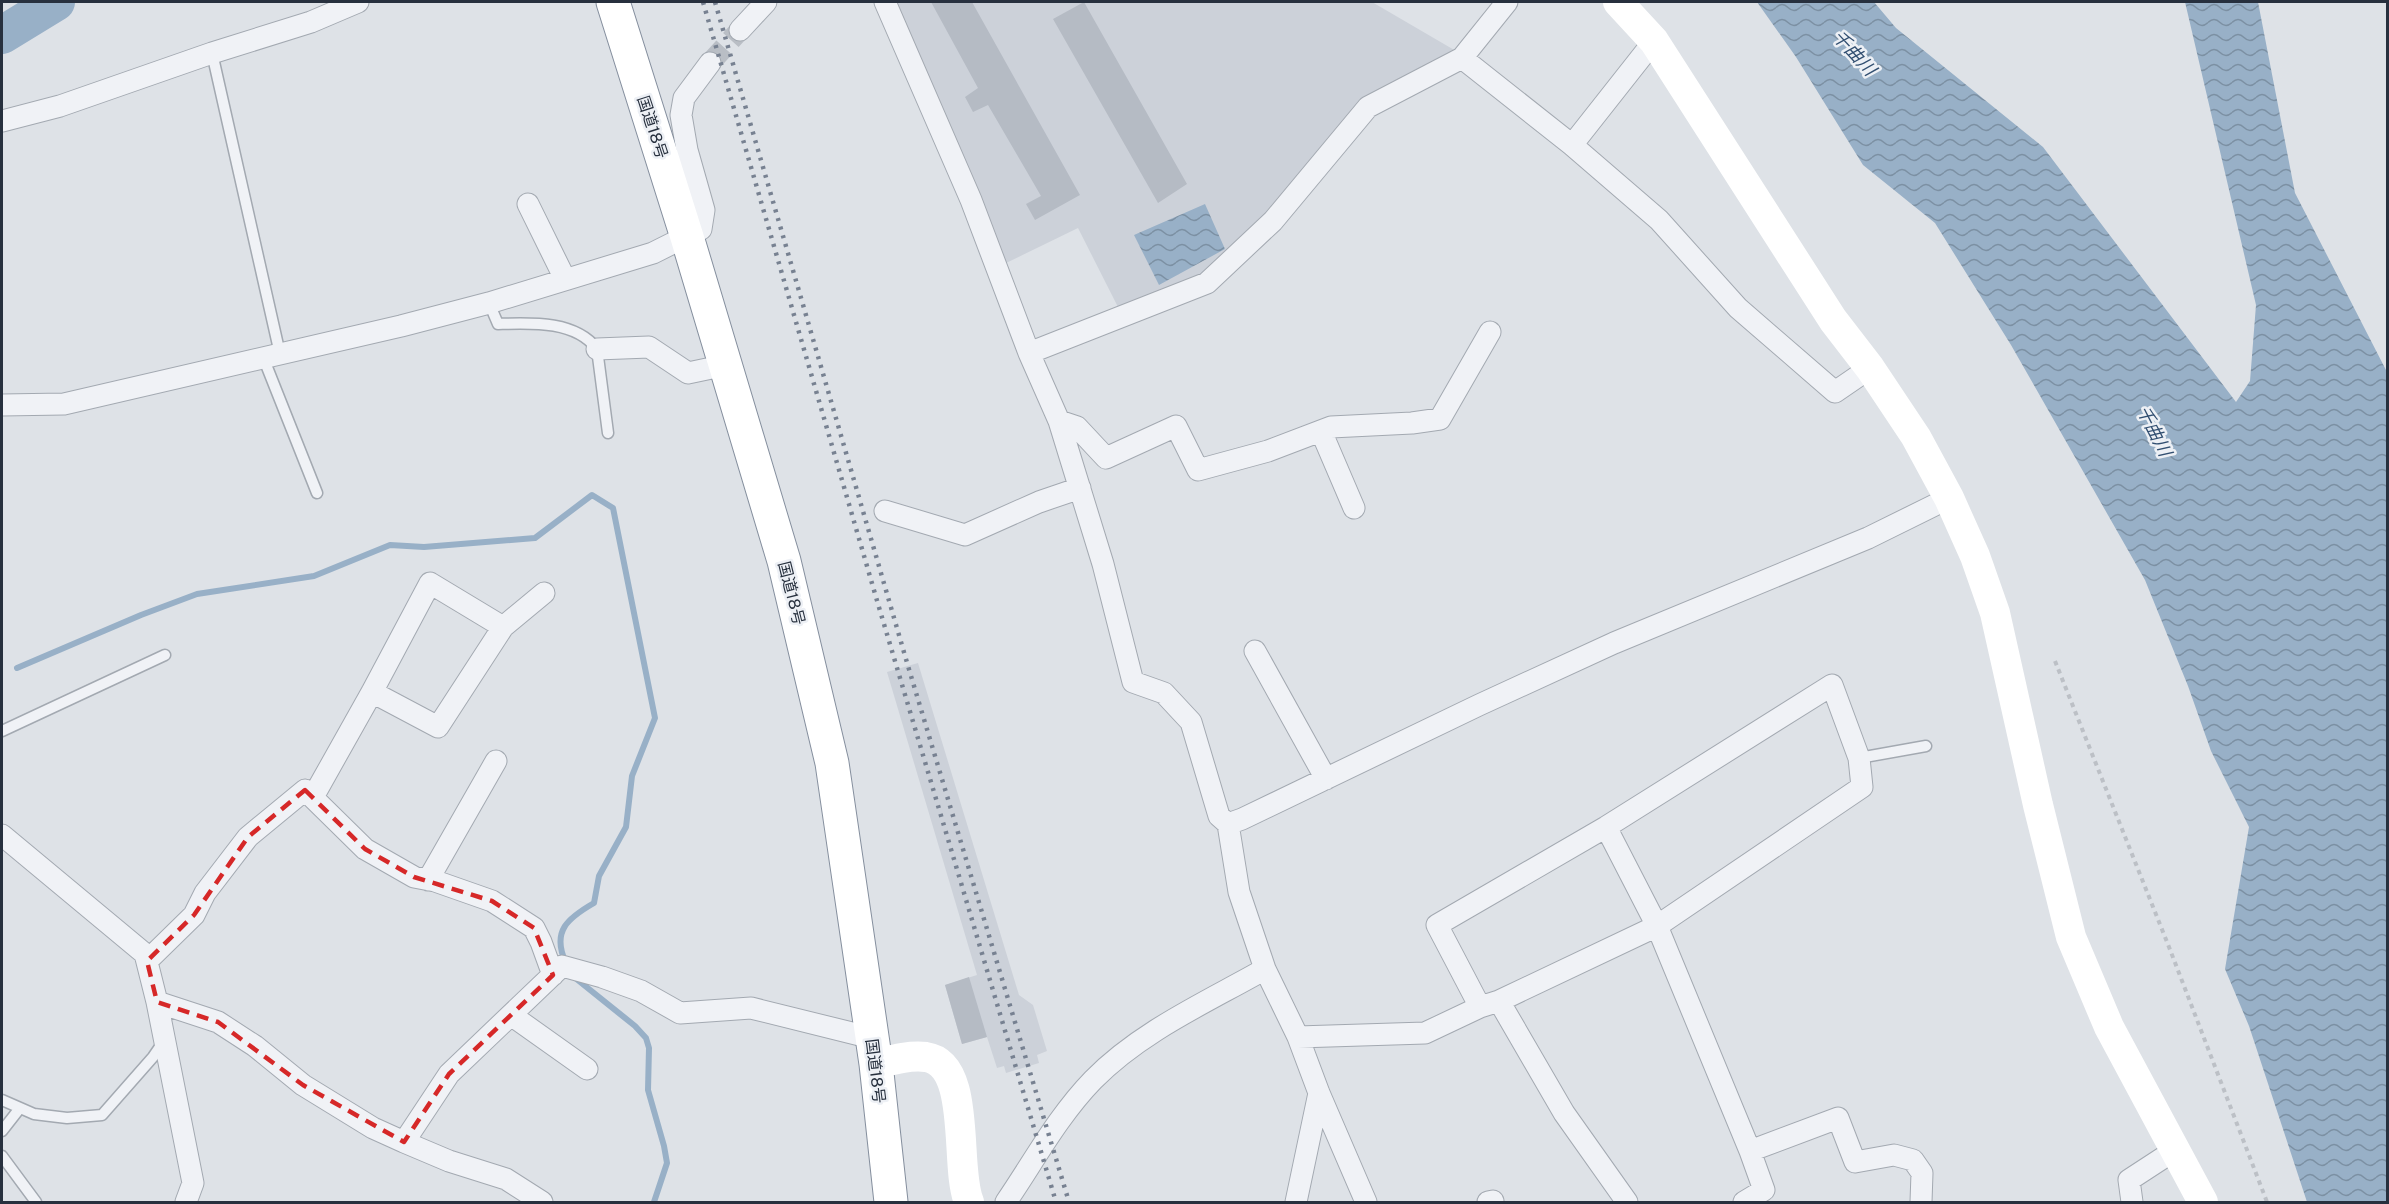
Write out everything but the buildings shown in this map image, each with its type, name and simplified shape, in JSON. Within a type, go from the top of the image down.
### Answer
[{"type":"highway","name":"国道18号","points":[[613,2],[687,237],[784,561],[832,763],[874,1051],[891,1203]]},
{"type":"street","points":[[2,121],[60,106],[212,53],[311,22],[358,2]]},
{"type":"street","points":[[740,30],[766,2]]},
{"type":"street","points":[[885,2],[971,200],[1029,353],[1059,421],[1103,564],[1133,682],[1164,693],[1191,722],[1219,816],[1228,824],[1239,892],[1265,969],[1298,1037],[1366,1203]]},
{"type":"street","points":[[1029,353],[1207,283],[1273,221],[1368,107],[1462,57],[1507,2]]},
{"type":"street","points":[[1618,2],[1653,41],[1833,320],[1870,368],[1916,438],[1949,498],[1976,556],[1995,614],[2038,805],[2071,937],[2109,1027],[2203,1203]]},
{"type":"street","points":[[1572,145],[1653,41]]},
{"type":"street","points":[[1462,57],[1572,145],[1659,220],[1738,308],[1834,392],[1870,368]]},
{"type":"street","points":[[2,405],[64,404],[401,326],[489,303],[653,253],[687,237],[700,229],[704,210],[687,150],[681,115],[684,98],[710,63]]},
{"type":"street","points":[[528,204],[565,279]]},
{"type":"street","points":[[1059,421],[1077,428],[1106,458],[1176,426],[1198,470],[1268,451],[1331,427],[1412,423],[1440,419],[1490,332]]},
{"type":"street","points":[[597,349],[649,347],[688,373],[726,365]]},
{"type":"street","points":[[1321,431],[1354,508]]},
{"type":"street","points":[[885,511],[965,535],[1039,502],[1080,488]]},
{"type":"street","points":[[1228,824],[1614,643],[1868,538],[1949,498]]},
{"type":"street","points":[[313,797],[430,583],[503,627]]},
{"type":"street","points":[[372,692],[438,727],[503,627],[544,593]]},
{"type":"street","points":[[1255,651],[1326,779]]},
{"type":"street","points":[[1298,1037],[1425,1033],[1489,1004],[1657,926],[1862,787],[1859,758],[1832,685],[1606,827],[1437,925],[1489,1004],[1627,1203]]},
{"type":"street","points":[[428,880],[496,761]]},
{"type":"street","points":[[147,961],[194,915],[205,893],[248,837],[305,790],[365,849],[414,877],[492,901],[534,928],[553,975]]},
{"type":"street","points":[[1606,827],[1657,926],[1750,1151],[1764,1190],[1744,1203]]},
{"type":"street","points":[[2,835],[145,954],[157,1002],[193,1184],[186,1203]]},
{"type":"street","points":[[404,1142],[449,1074],[562,966],[641,991],[680,1013],[751,1008],[874,1051],[910,1057],[928,1057],[942,1064],[954,1082],[958,1099],[962,1175],[964,1191],[969,1203]]},
{"type":"street","points":[[1006,1203],[1049,1135],[1094,1079],[1144,1039],[1265,969]]},
{"type":"street","points":[[157,1002],[218,1022],[255,1046],[303,1085],[372,1128],[449,1161],[506,1179],[542,1203]]},
{"type":"street","points":[[511,1015],[587,1069]]},
{"type":"street","points":[[1296,1203],[1319,1093]]},
{"type":"street","points":[[1750,1151],[1838,1118],[1856,1162],[1894,1155],[1913,1160],[1922,1173],[1921,1203]]},
{"type":"street","points":[[2132,1203],[2128,1180],[2175,1150]]},
{"type":"lane","points":[[212,53],[271,356],[317,492]]},
{"type":"lane","points":[[489,303],[498,324],[535,323],[568,329],[593,343],[597,349],[608,433]]},
{"type":"lane","points":[[2,730],[165,655]]},
{"type":"lane","points":[[1859,758],[1926,746]]},
{"type":"lane","points":[[2,1100],[34,1114],[67,1118],[102,1115],[153,1057],[164,1041]]},
{"type":"lane","points":[[2,1131],[20,1108]]},
{"type":"lane","points":[[2,1156],[36,1203]]},
{"type":"path","points":[[2055,661],[2169,947],[2266,1203]]},
{"type":"highlighted area","points":[[305,790],[365,849],[414,877],[492,901],[534,928],[553,975],[449,1074],[404,1142],[303,1085],[218,1022],[157,1002],[147,961],[194,915],[248,837]]},
{"type":"shaded area","points":[[896,2],[1372,2],[1456,51],[1364,103],[1266,220],[1205,277],[1120,311],[1078,228],[1002,265]]},
{"type":"shaded area","points":[[918,663],[1019,995],[1033,1005],[1047,1051],[1037,1055],[1039,1063],[1006,1073],[1004,1066],[997,1068],[987,1037],[962,1044],[945,985],[977,975],[887,672]]},
{"type":"water","name":"千曲川","points":[[1757,2],[1874,2],[1896,28],[2043,147],[2236,402],[2250,381],[2256,305],[2185,2],[2258,2],[2295,193],[2387,372],[2387,1202],[2307,1202],[2249,1026],[2225,969],[2249,827],[2211,751],[2188,686],[2145,580],[2011,345],[1935,223],[1863,165],[1796,57]]},
{"type":"water","points":[[1205,204],[1225,249],[1159,285],[1134,235]]},
{"type":"waterway","points":[[2,35],[56,2]]},
{"type":"waterway","points":[[17,668],[141,615],[197,594],[314,576],[390,545],[424,547],[535,538],[592,495],[613,508],[655,718],[632,776],[626,827],[599,876],[594,903],[570,920],[561,934],[560,942],[566,963]]},
{"type":"waterway","points":[[574,977],[635,1026],[646,1038],[649,1048],[648,1090],[667,1163],[654,1202]]},
{"type":"tunnel","points":[[710,63],[740,30]]},
{"type":"railway","points":[[703,2],[878,604],[1056,1202]]},
{"type":"railway","points":[[715,2],[908,666],[1069,1202]]}]
